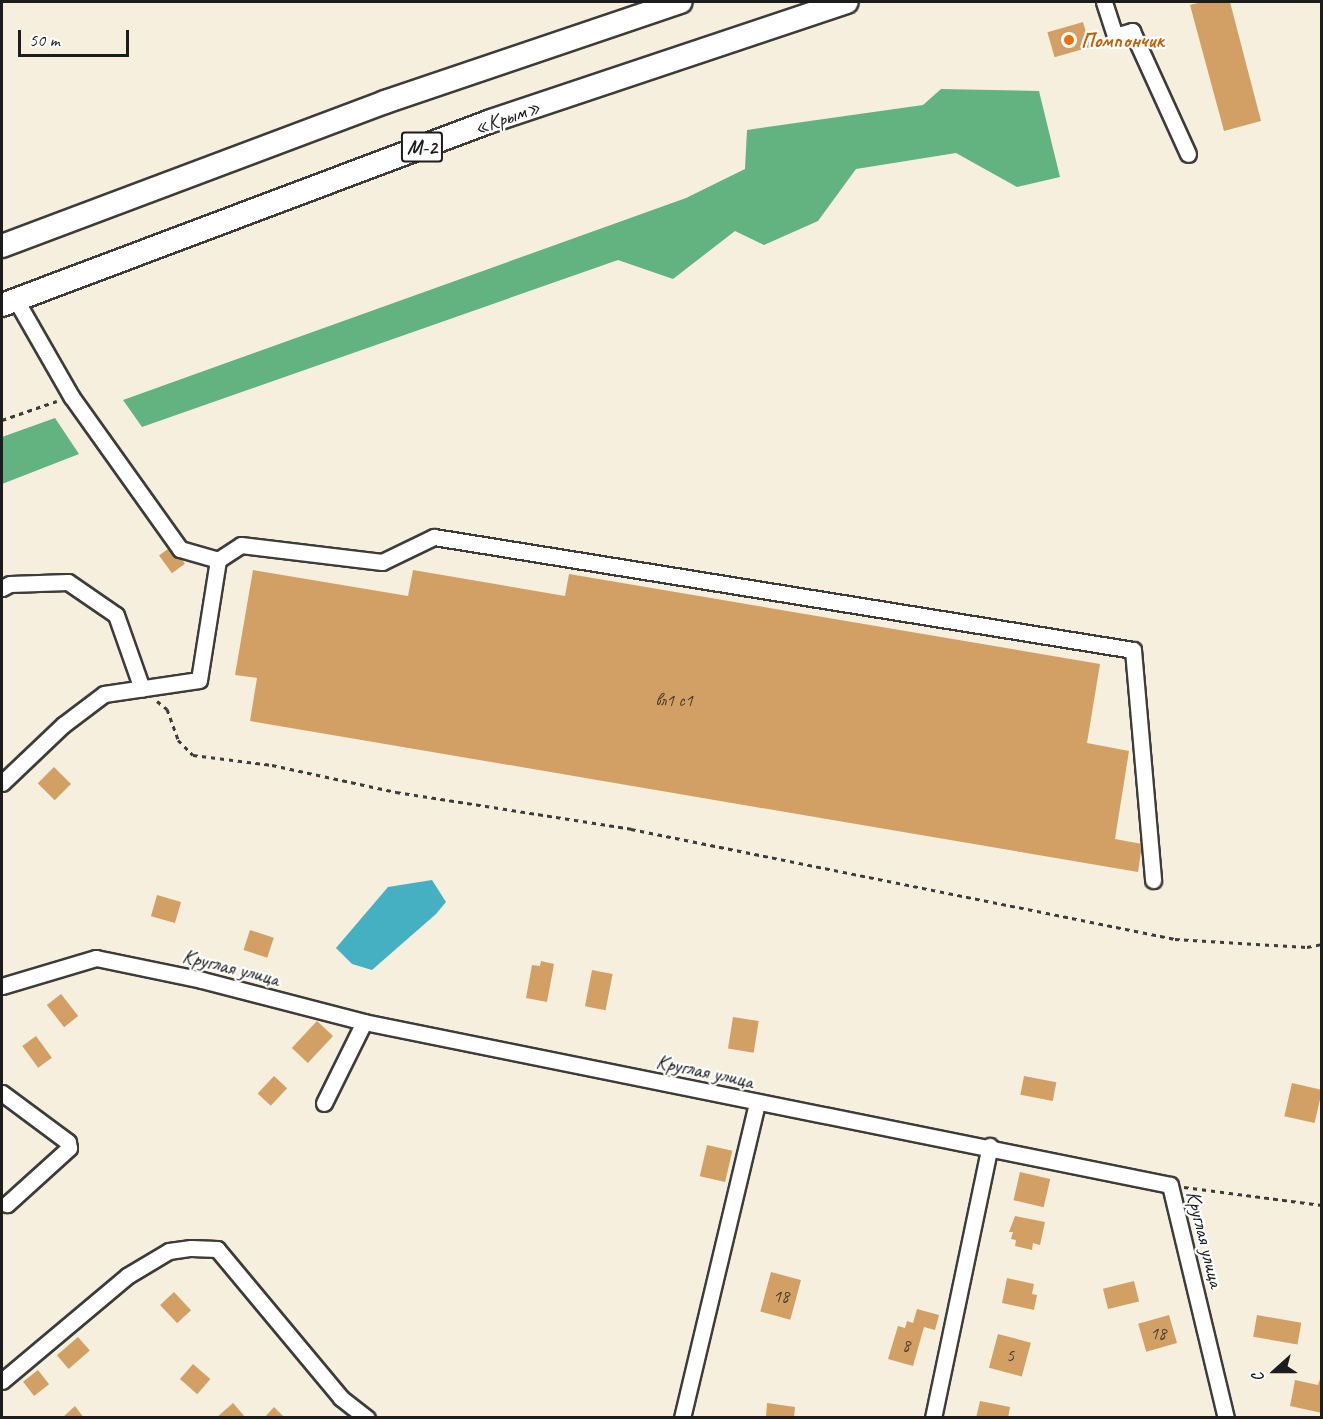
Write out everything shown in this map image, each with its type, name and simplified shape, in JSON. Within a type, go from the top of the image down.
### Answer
[{"type":"highway","points":[[2,246],[384,102],[681,2]]},
{"type":"highway","name":"«Крым»","points":[[9,303],[491,122],[847,2]]},
{"type":"street","points":[[1104,2],[1114,36],[1132,31],[1188,154]]},
{"type":"street","points":[[9,303],[71,396],[180,549],[218,560]]},
{"type":"street","points":[[2,783],[63,725],[104,694],[199,680],[218,560],[241,545],[382,562],[434,537],[1133,650],[1153,880]]},
{"type":"street","points":[[2,588],[10,584],[68,582],[116,615],[142,689]]},
{"type":"street","name":"Круглая улица","points":[[2,986],[96,958],[202,980],[364,1022],[758,1104],[990,1146],[1170,1185],[1226,1418]]},
{"type":"street","points":[[324,1103],[364,1022]]},
{"type":"street","points":[[2,1093],[68,1142],[69,1148],[7,1204]]},
{"type":"street","points":[[682,1418],[758,1104]]},
{"type":"street","points":[[933,1418],[990,1146]]},
{"type":"street","points":[[2,1381],[127,1276],[169,1251],[191,1248],[217,1249],[341,1398],[368,1418]]},
{"type":"path","points":[[2,420],[71,396]]},
{"type":"path","points":[[142,689],[167,709],[178,740],[193,755],[272,765],[396,792],[631,829],[1175,939],[1307,946],[1322,944]]},
{"type":"path","points":[[1170,1185],[1322,1205]]},
{"type":"green space","points":[[941,89],[1039,91],[1060,177],[1017,187],[956,153],[856,169],[818,221],[764,245],[735,231],[673,279],[618,260],[142,427],[123,400],[686,198],[745,169],[747,130],[923,105]]},
{"type":"green space","points":[[55,418],[79,454],[2,484],[2,437]]},
{"type":"water","points":[[432,880],[446,902],[436,914],[372,970],[352,964],[336,948],[388,887]]},
{"type":"building","points":[[1202,2],[1230,2],[1261,121],[1224,131],[1190,5]]},
{"type":"building","name":"Помпончик","points":[[1083,22],[1090,47],[1055,57],[1047,32]]},
{"type":"building","points":[[172,546],[185,564],[172,573],[159,555]]},
{"type":"building","points":[[253,570],[408,596],[413,570],[565,596],[569,574],[1100,664],[1087,743],[1129,751],[1115,839],[1142,844],[1138,872],[250,721],[257,678],[235,675]]},
{"type":"building","points":[[54,767],[71,784],[55,800],[38,783]]},
{"type":"building","points":[[157,895],[181,902],[175,923],[151,916]]},
{"type":"building","points":[[250,930],[274,938],[267,958],[244,950]]},
{"type":"building","points":[[541,961],[554,964],[547,1002],[526,998],[532,965],[540,966]]},
{"type":"building","points":[[592,970],[613,974],[606,1010],[585,1006]]},
{"type":"building","points":[[61,994],[78,1016],[64,1027],[47,1005]]},
{"type":"building","points":[[733,1017],[759,1021],[754,1053],[728,1049]]},
{"type":"building","points":[[317,1021],[333,1036],[308,1063],[292,1048]]},
{"type":"building","points":[[36,1036],[52,1058],[38,1068],[22,1046]]},
{"type":"building","points":[[274,1076],[287,1088],[271,1106],[258,1094]]},
{"type":"building","points":[[1024,1076],[1056,1082],[1053,1101],[1020,1095]]},
{"type":"building","points":[[1292,1083],[1322,1090],[1315,1123],[1284,1116]]},
{"type":"building","points":[[707,1145],[732,1151],[725,1182],[700,1176]]},
{"type":"building","points":[[1020,1172],[1050,1179],[1044,1207],[1013,1200]]},
{"type":"building","points":[[1015,1216],[1045,1222],[1040,1245],[1033,1243],[1032,1250],[1015,1246],[1016,1240],[1011,1239],[1013,1232],[1009,1232]]},
{"type":"building","points":[[771,1272],[801,1280],[790,1320],[760,1312]]},
{"type":"building","points":[[1007,1278],[1034,1284],[1032,1294],[1037,1295],[1034,1310],[1002,1303]]},
{"type":"building","points":[[1134,1281],[1139,1301],[1108,1309],[1103,1289]]},
{"type":"building","points":[[174,1292],[191,1310],[177,1323],[160,1305]]},
{"type":"building","points":[[917,1309],[939,1315],[935,1330],[924,1327],[913,1366],[888,1359],[898,1326],[905,1328],[907,1321],[913,1323]]},
{"type":"building","points":[[1169,1315],[1177,1343],[1146,1352],[1138,1324]]},
{"type":"building","points":[[1257,1315],[1301,1323],[1297,1344],[1253,1337]]},
{"type":"building","points":[[998,1334],[1031,1343],[1022,1377],[989,1368]]},
{"type":"building","points":[[78,1337],[90,1351],[69,1369],[57,1355]]},
{"type":"building","points":[[193,1364],[210,1379],[197,1394],[180,1379]]},
{"type":"building","points":[[38,1370],[49,1384],[34,1396],[23,1382]]},
{"type":"building","points":[[1320,1379],[1322,1413],[1290,1406],[1295,1380],[1318,1385]]},
{"type":"building","points":[[980,1401],[1010,1407],[1008,1418],[976,1418]]},
{"type":"building","points":[[233,1403],[246,1418],[216,1418]]},
{"type":"building","points":[[767,1403],[795,1407],[794,1418],[766,1418]]},
{"type":"building","points":[[75,1406],[84,1418],[62,1418]]},
{"type":"building","points":[[274,1407],[285,1418],[264,1418]]},
{"type":"place","name":"Помпончик","points":[[1069,40]]}]
